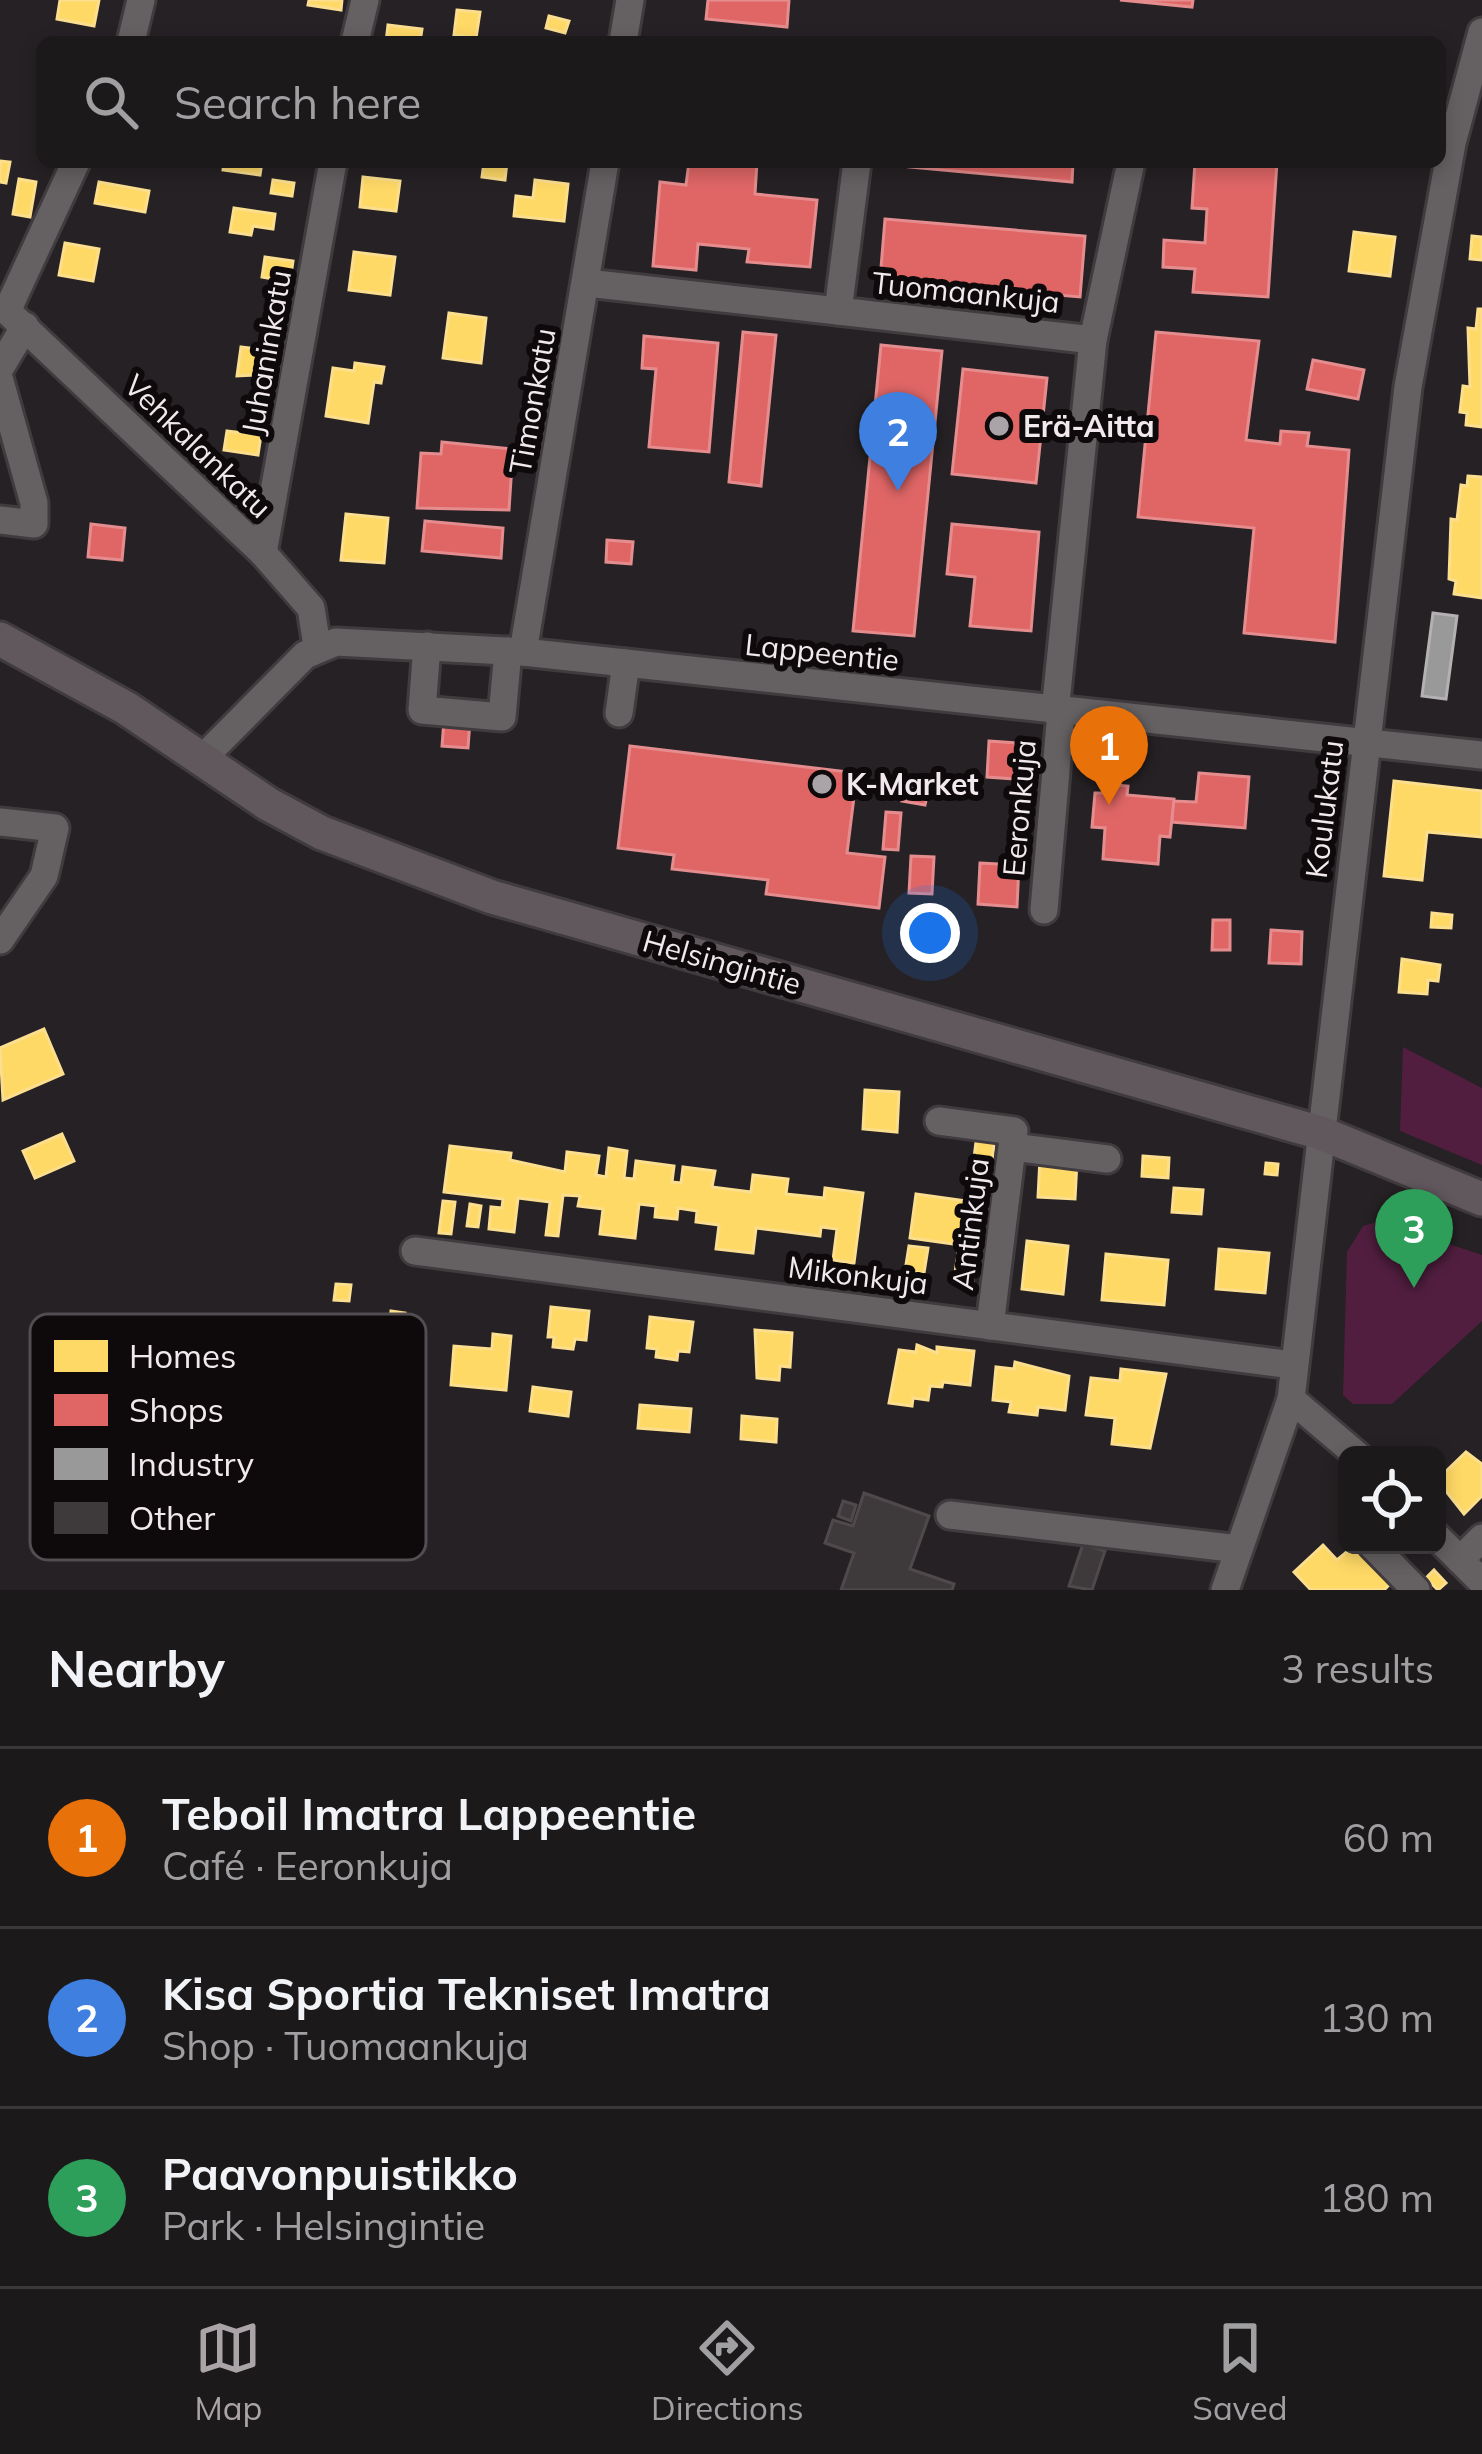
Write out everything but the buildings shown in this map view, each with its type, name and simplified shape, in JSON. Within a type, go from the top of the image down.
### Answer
[{"type":"main road","name":"Helsingintie","points":[[0,639],[126,708],[322,833],[492,897],[1321,1133],[1482,1199]]},
{"type":"street","points":[[132,36],[141,0]]},
{"type":"street","points":[[356,36],[365,0]]},
{"type":"street","points":[[624,36],[630,0]]},
{"type":"street","name":"Koulukatu","points":[[1225,1590],[1291,1399],[1408,387],[1452,143],[1482,32]]},
{"type":"street","points":[[0,368],[74,168]]},
{"type":"street","name":"Juhaninkatu","points":[[263,554],[332,168]]},
{"type":"street","name":"Timonkatu","points":[[427,646],[422,710],[502,717],[604,168]]},
{"type":"street","name":"Tuomaankuja","points":[[856,168],[838,311],[1093,340]]},
{"type":"street","name":"Tuomaankuja","points":[[1058,712],[1093,340],[1130,168]]},
{"type":"street","points":[[586,283],[838,311]]},
{"type":"street","name":"Vehkalankatu","points":[[16,318],[263,554],[311,608],[317,646]]},
{"type":"street","points":[[0,381],[34,503],[34,524],[0,520]]},
{"type":"street","points":[[201,760],[317,646]]},
{"type":"street","name":"Lappeentie","points":[[317,646],[515,651],[1482,755]]},
{"type":"street","points":[[619,713],[626,664]]},
{"type":"street","name":"Eeronkuja","points":[[1043,910],[1058,712]]},
{"type":"street","points":[[0,822],[56,828],[44,876],[0,940]]},
{"type":"street","points":[[939,1121],[1107,1160]]},
{"type":"street","name":"Antinkuja","points":[[990,1326],[1013,1139]]},
{"type":"street","name":"Mikonkuja","points":[[415,1252],[1293,1364]]},
{"type":"street","points":[[1291,1399],[1346,1446]]},
{"type":"street","points":[[950,1515],[1239,1549]]},
{"type":"street","points":[[1467,1576],[1482,1538]]},
{"type":"street","points":[[1446,1549],[1467,1576]]},
{"type":"street","points":[[1381,1554],[1416,1590]]},
{"type":"shaded area","points":[[1403,1047],[1482,1088],[1482,1165],[1400,1131]]},
{"type":"shaded area","points":[[1380,1221],[1482,1255],[1482,1321],[1392,1404],[1353,1404],[1343,1395],[1347,1252],[1363,1226]]},
{"type":"place","name":"Erä-Aitta","points":[[999,426]]},
{"type":"place","name":"Kisa Sportia Tekniset Imatra","points":[[898,491]]},
{"type":"place","name":"K-Market","points":[[822,784]]},
{"type":"place","name":"Teboil Imatra Lappeentie","points":[[1109,805]]},
{"type":"place","name":"Paavonpuistikko","points":[[1414,1288]]}]
